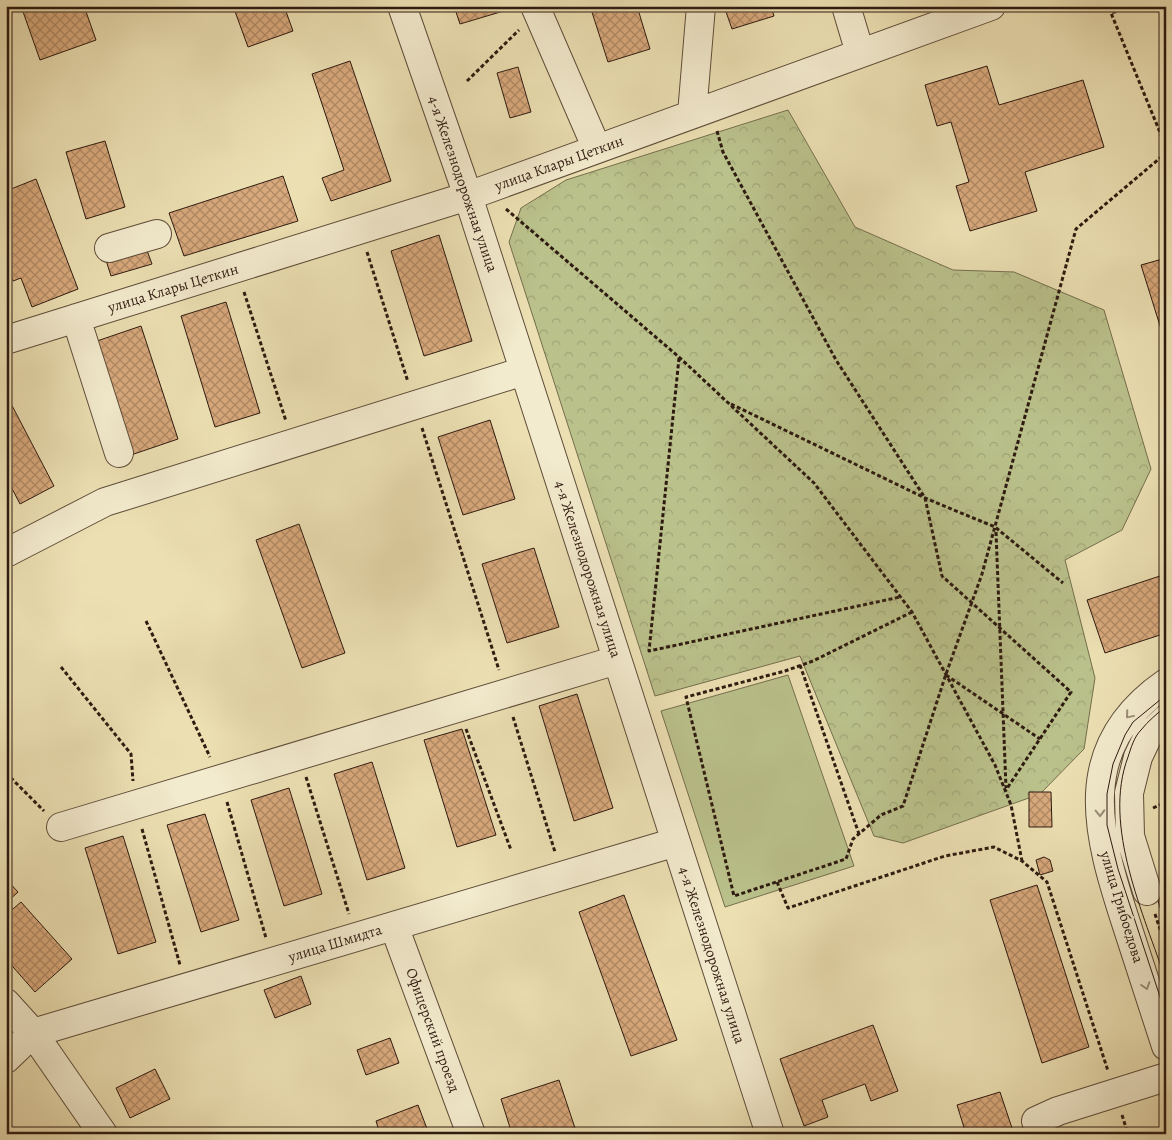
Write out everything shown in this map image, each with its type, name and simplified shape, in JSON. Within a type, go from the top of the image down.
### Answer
[{"type":"street","name":"4-я Железнодорожная улица","points":[[402,6],[468,196],[770,1134]]},
{"type":"street","points":[[692,114],[701,6]]},
{"type":"street","points":[[846,6],[860,53]]},
{"type":"street","name":"улица Клары Цеткин","points":[[6,340],[468,196],[991,6]]},
{"type":"street","points":[[536,9],[597,149]]},
{"type":"street","points":[[109,248],[158,234]]},
{"type":"street","points":[[76,318],[118,453]]},
{"type":"street","points":[[6,553],[105,502],[524,371]]},
{"type":"street","points":[[61,827],[617,660]]},
{"type":"street","name":"улица Грибоедова","points":[[1166,683],[1145,697],[1127,717],[1115,735],[1104,764],[1100,812],[1102,839],[1114,885],[1166,1046]]},
{"type":"street","points":[[1147,891],[1130,836],[1129,793],[1138,757],[1148,736],[1166,719]]},
{"type":"street","name":"улица Шмидта","points":[[33,1033],[676,842]]},
{"type":"street","name":"Офицерский проезд","points":[[394,926],[471,1134]]},
{"type":"street","points":[[6,1003],[33,1033],[103,1134]]},
{"type":"street","points":[[6,1059],[33,1033]]},
{"type":"street","points":[[1040,1134],[1036,1121],[1058,1111],[1166,1077]]},
{"type":"path","points":[[1135,6],[1111,13],[1166,148]]},
{"type":"path","points":[[467,81],[536,9]]},
{"type":"path","points":[[724,152],[836,360],[925,498],[942,576],[1070,692],[1006,791]]},
{"type":"path","points":[[912,612],[800,666],[686,697],[734,896],[846,859],[853,839],[881,816],[903,806],[946,674],[972,603],[995,527],[1076,229],[1166,154]]},
{"type":"path","points":[[502,205],[680,357],[814,483],[912,612],[995,765],[1011,805],[1022,862]]},
{"type":"path","points":[[366,249],[557,857]]},
{"type":"path","points":[[243,288],[293,443]]},
{"type":"path","points":[[680,357],[649,651],[900,597]]},
{"type":"path","points":[[728,402],[925,498],[995,527],[1063,583]]},
{"type":"path","points":[[995,527],[1006,791]]},
{"type":"path","points":[[146,621],[220,779],[268,946]]},
{"type":"path","points":[[800,666],[859,834]]},
{"type":"path","points":[[61,667],[131,754],[135,804],[182,972]]},
{"type":"path","points":[[946,674],[1040,739]]},
{"type":"path","points":[[458,708],[511,850]]},
{"type":"path","points":[[299,755],[351,920]]},
{"type":"path","points":[[6,773],[61,827]]},
{"type":"path","points":[[777,882],[788,908],[945,856],[994,847],[1022,862],[1047,882],[1128,1134]]},
{"type":"path","points":[[1147,891],[1166,947]]},
{"type":"path","points":[[1161,932],[1166,930]]},
{"type":"green space","points":[[788,110],[855,227],[953,270],[1014,272],[1104,310],[1151,469],[1122,530],[1065,560],[1095,678],[1084,749],[1040,794],[903,843],[874,836],[800,656],[655,696],[509,242],[521,208],[566,180]]},
{"type":"green space","points":[[788,675],[854,866],[725,907],[661,711]]},
{"type":"building","points":[[21,6],[84,6],[96,40],[40,60]]},
{"type":"building","points":[[233,6],[284,6],[293,31],[248,47]]},
{"type":"building","points":[[454,6],[506,6],[507,10],[460,24]]},
{"type":"building","points":[[590,6],[637,6],[650,49],[608,62]]},
{"type":"building","points":[[724,6],[771,6],[774,16],[732,29]]},
{"type":"building","points":[[350,61],[391,181],[331,201],[322,178],[344,170],[312,74]]},
{"type":"building","points":[[987,66],[999,105],[1083,80],[1104,147],[1025,172],[1037,211],[970,231],[956,186],[969,182],[951,122],[937,126],[925,85]]},
{"type":"building","points":[[518,67],[531,112],[510,118],[497,73]]},
{"type":"building","points":[[105,141],[125,207],[86,219],[66,152]]},
{"type":"building","points":[[283,176],[298,221],[184,256],[169,213]]},
{"type":"building","points":[[36,179],[78,289],[32,307],[21,278],[13,281],[6,264],[6,191]]},
{"type":"building","points":[[439,235],[472,341],[424,356],[391,251]]},
{"type":"building","points":[[145,245],[152,264],[111,276],[105,257]]},
{"type":"building","points":[[1166,258],[1166,345],[1141,265]]},
{"type":"building","points":[[226,302],[260,413],[215,427],[181,316]]},
{"type":"building","points":[[141,326],[178,439],[131,455],[94,342]]},
{"type":"building","points":[[6,394],[54,486],[20,504],[6,477]]},
{"type":"building","points":[[490,420],[515,499],[463,515],[438,437]]},
{"type":"building","points":[[299,524],[345,653],[302,668],[256,540]]},
{"type":"building","points":[[534,548],[559,627],[507,643],[482,564]]},
{"type":"building","points":[[1166,574],[1166,633],[1105,653],[1087,600]]},
{"type":"building","points":[[577,694],[613,808],[574,821],[539,706]]},
{"type":"building","points":[[462,729],[496,835],[457,847],[424,740]]},
{"type":"building","points":[[372,762],[405,868],[367,880],[334,774]]},
{"type":"building","points":[[289,788],[322,894],[284,906],[251,800]]},
{"type":"building","points":[[1029,792],[1051,792],[1052,827],[1029,827]]},
{"type":"building","points":[[205,814],[239,920],[201,932],[167,825]]},
{"type":"building","points":[[123,836],[156,942],[118,954],[85,848]]},
{"type":"building","points":[[1044,857],[1050,860],[1053,871],[1040,875],[1036,860]]},
{"type":"building","points":[[6,879],[18,892],[6,903]]},
{"type":"building","points":[[1037,885],[1089,1047],[1042,1063],[990,900]]},
{"type":"building","points":[[1166,892],[1166,923],[1165,923],[1156,895]]},
{"type":"building","points":[[624,895],[677,1040],[631,1056],[579,912]]},
{"type":"building","points":[[21,902],[72,959],[35,992],[6,959],[6,915]]},
{"type":"building","points":[[301,976],[311,1004],[275,1018],[264,990]]},
{"type":"building","points":[[873,1025],[898,1091],[871,1101],[865,1084],[822,1100],[828,1117],[804,1126],[780,1059]]},
{"type":"building","points":[[390,1038],[399,1063],[366,1075],[357,1050]]},
{"type":"building","points":[[155,1069],[170,1099],[130,1118],[116,1088]]},
{"type":"building","points":[[559,1080],[577,1134],[512,1134],[501,1099]]},
{"type":"building","points":[[1000,1092],[1014,1134],[966,1134],[957,1105]]},
{"type":"building","points":[[418,1105],[429,1134],[380,1134],[376,1121]]},
{"type":"tram line","points":[[1166,695],[1133,722],[1125,735],[1113,764],[1107,794],[1107,825],[1118,869],[1166,1015]]},
{"type":"tram line","points":[[1166,706],[1136,736],[1121,784],[1120,812],[1129,870],[1137,899],[1166,981]]}]
